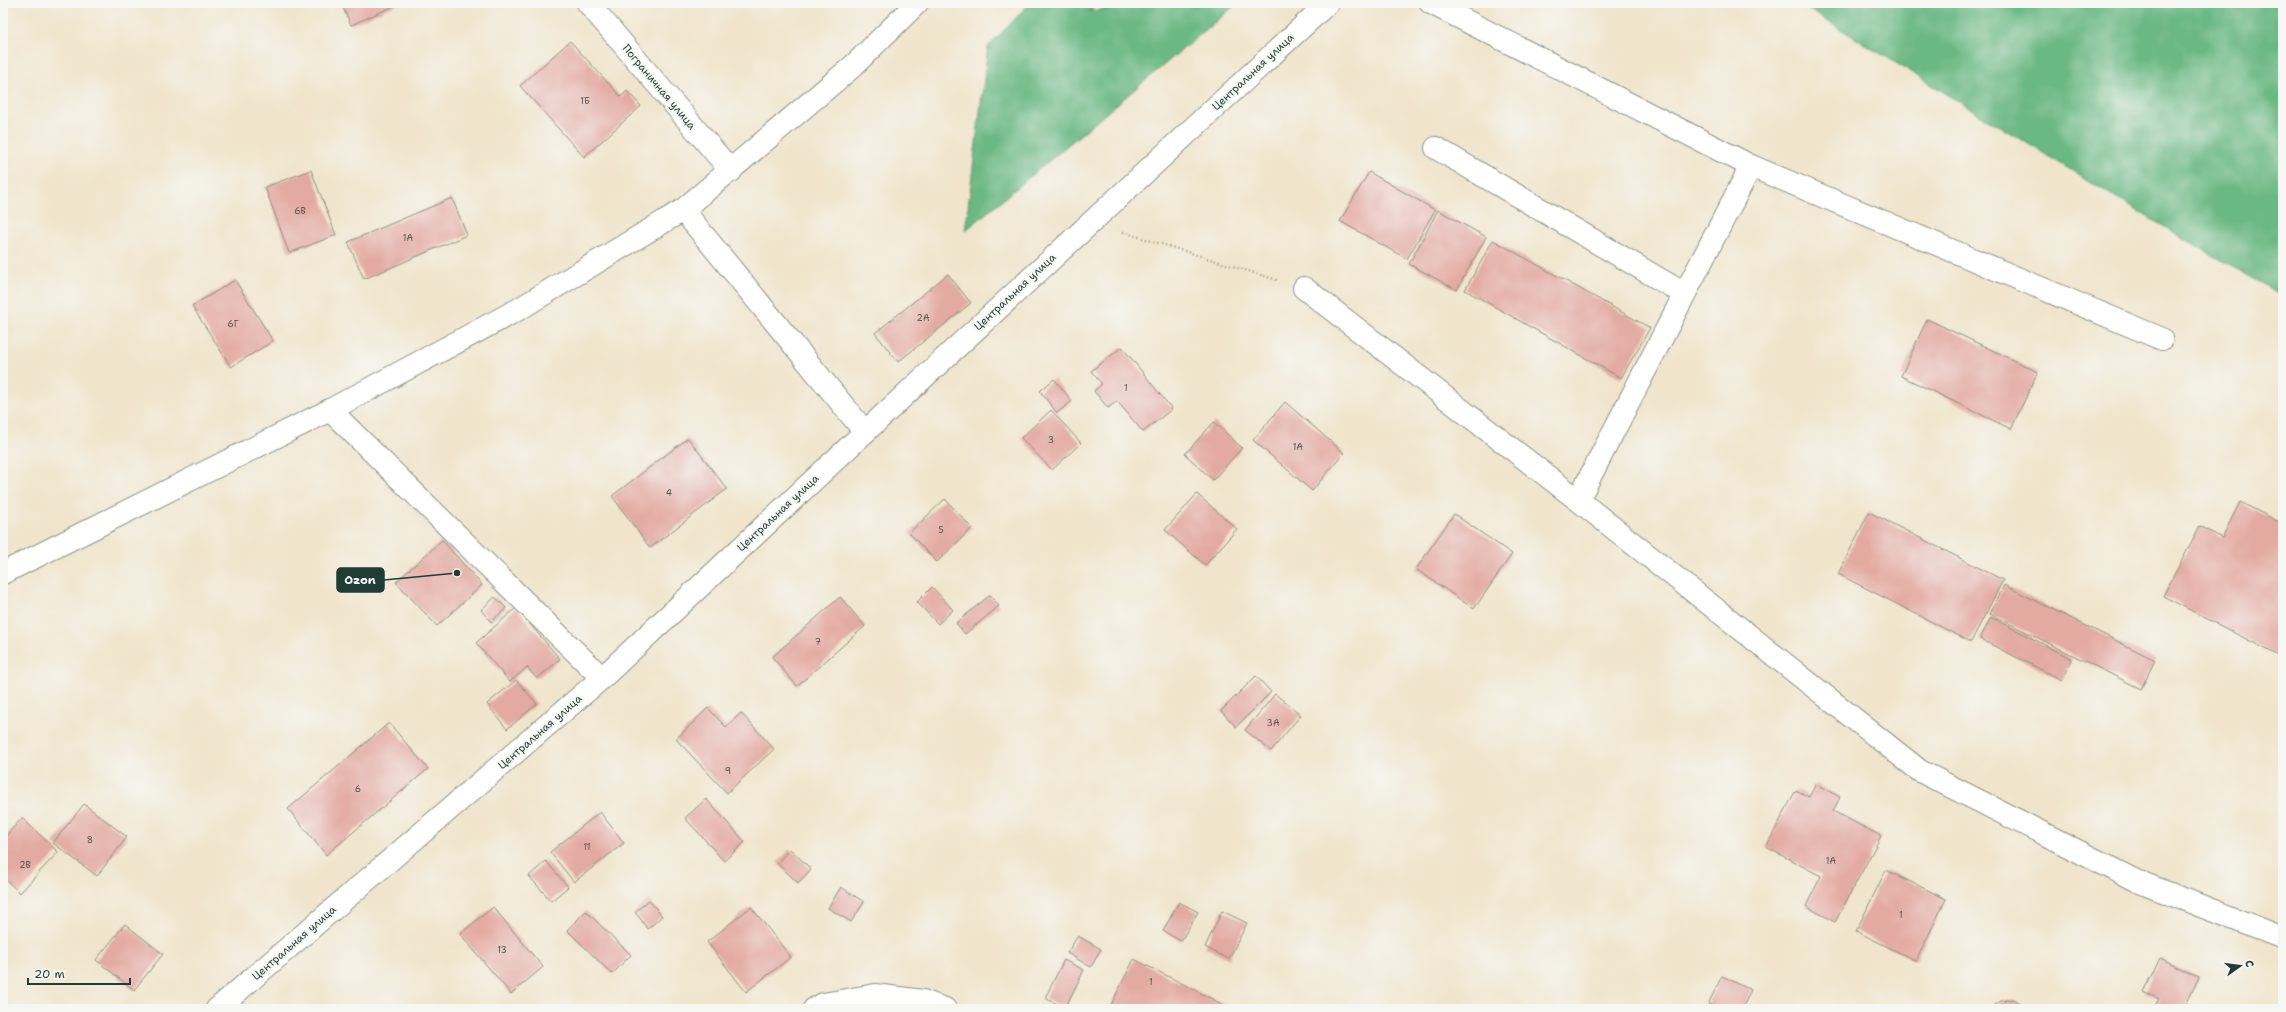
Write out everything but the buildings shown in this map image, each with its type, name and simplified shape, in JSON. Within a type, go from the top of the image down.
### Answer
[{"type":"street","name":"Пограничная улица","points":[[588,3],[731,171]]},
{"type":"street","points":[[3,573],[330,410],[519,309],[683,210],[731,171],[853,66],[917,3]]},
{"type":"street","name":"Центральная улица","points":[[217,1009],[602,678],[1090,222],[1328,3]]},
{"type":"street","points":[[1431,3],[1751,166],[2162,339]]},
{"type":"street","points":[[1436,148],[1683,293]]},
{"type":"street","points":[[1578,500],[1683,293],[1751,166]]},
{"type":"street","points":[[683,210],[865,432]]},
{"type":"street","points":[[1304,288],[1578,500],[1920,771],[2137,882],[2283,938]]},
{"type":"street","points":[[330,410],[602,678]]},
{"type":"street","points":[[819,1007],[875,995],[923,1001],[945,1009]]},
{"type":"path","points":[[1090,222],[1304,288]]},
{"type":"green space","points":[[1030,3],[1097,3],[1090,11],[1148,3],[1238,3],[965,231],[988,47]]},
{"type":"green space","points":[[1798,3],[2283,3],[2283,296],[2146,216]]},
{"type":"place","name":"Ozon","points":[[457,573]]}]
